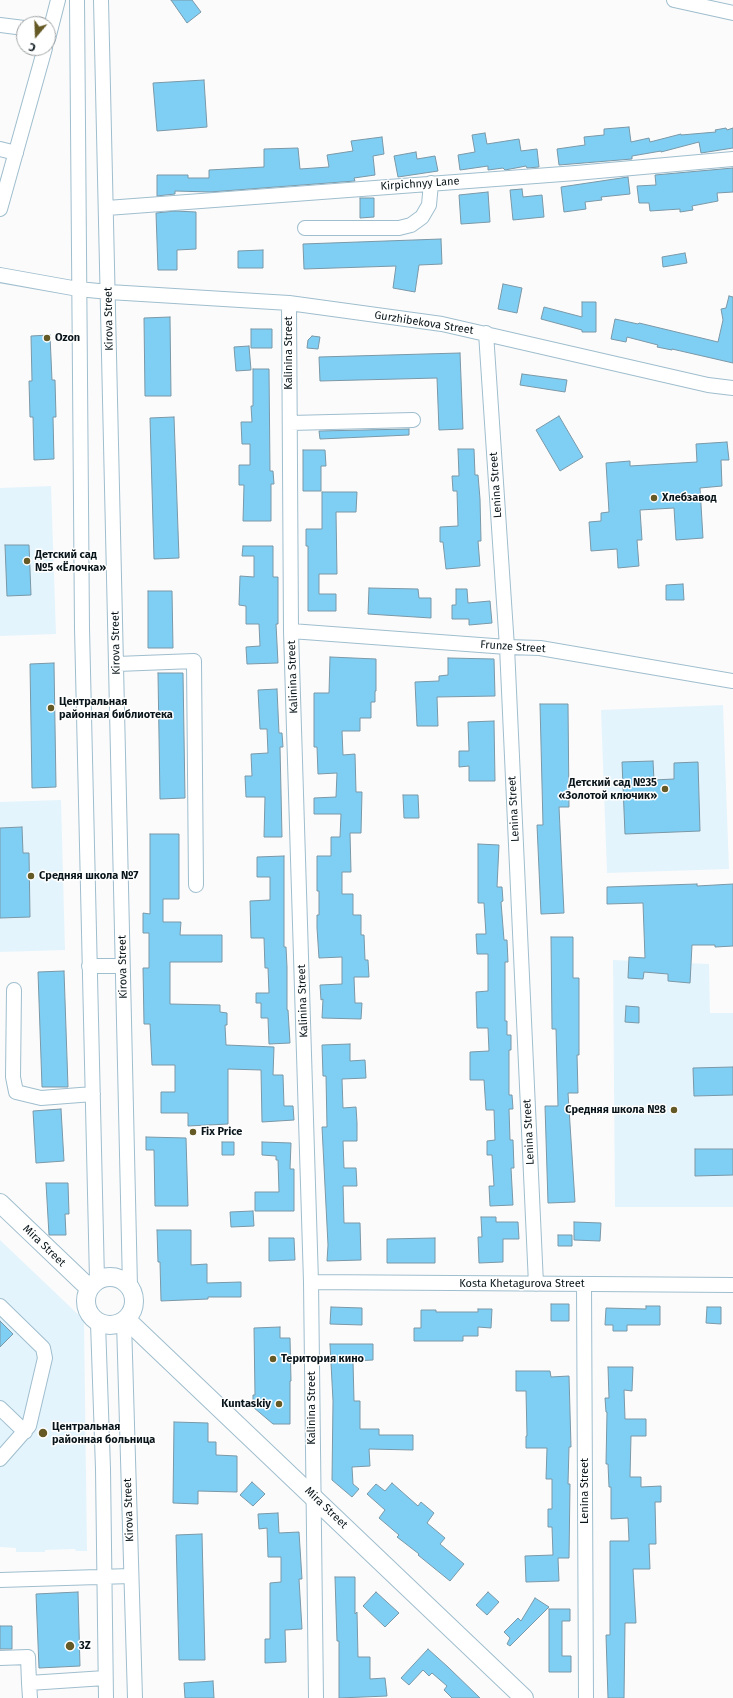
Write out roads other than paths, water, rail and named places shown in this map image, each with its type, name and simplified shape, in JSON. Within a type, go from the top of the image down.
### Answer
[{"type":"main road","name":"Mira Street","points":[[0,1203],[93,1284]]},
{"type":"main road","points":[[125,1321],[116,1325],[107,1326],[98,1323],[86,1308],[86,1298],[93,1284],[106,1277],[115,1277],[123,1280],[130,1286]]},
{"type":"main road","name":"Kirova Street","points":[[125,1321],[132,1312],[135,1303],[134,1294],[130,1286]]},
{"type":"main road","name":"Mira Street","points":[[125,1321],[313,1496],[524,1698]]},
{"type":"street","points":[[54,16],[58,0]]},
{"type":"street","points":[[77,0],[78,288],[82,628],[93,1094],[93,1284]]},
{"type":"street","name":"Kirova Street","points":[[101,0],[109,292],[122,966],[130,1286]]},
{"type":"street","points":[[674,0],[733,13]]},
{"type":"street","points":[[0,25],[16,27]]},
{"type":"street","points":[[0,209],[43,56]]},
{"type":"street","points":[[0,149],[16,153]]},
{"type":"street","name":"Kirpichnyy Lane","points":[[107,208],[733,159]]},
{"type":"street","points":[[306,228],[399,228],[411,225],[422,217],[430,205],[431,183]]},
{"type":"street","name":"Gurzhibekova Street","points":[[0,275],[109,292],[289,303],[442,324],[708,385],[733,388]]},
{"type":"street","name":"Kalinina Street","points":[[289,303],[291,631],[311,1282],[316,1698]]},
{"type":"street","name":"Lenina Street","points":[[486,333],[507,647],[536,1284]]},
{"type":"street","points":[[290,423],[413,420]]},
{"type":"street","name":"Frunze Street","points":[[291,631],[507,647],[540,648],[733,681]]},
{"type":"street","points":[[116,664],[194,662],[196,885]]},
{"type":"street","points":[[89,966],[122,966]]},
{"type":"street","points":[[14,990],[13,1078],[16,1092],[41,1098],[93,1094]]},
{"type":"street","name":"Kosta Khetagurova Street","points":[[311,1282],[733,1285]]},
{"type":"street","name":"Lenina Street","points":[[584,1284],[586,1698]]},
{"type":"street","points":[[0,1306],[43,1348],[45,1353],[29,1426],[0,1459]]},
{"type":"street","name":"Kirova Street","points":[[125,1321],[135,1698]]},
{"type":"street","points":[[98,1323],[103,1469],[106,1698]]},
{"type":"street","points":[[0,1408],[25,1432]]},
{"type":"street","points":[[0,1580],[132,1576]]},
{"type":"street","points":[[0,1658],[28,1657],[30,1698]]},
{"type":"street","points":[[30,1683],[105,1678]]},
{"type":"place","name":"Ozon","points":[[47,338]]},
{"type":"place","name":"Хлебзавод","points":[[654,498]]},
{"type":"place","name":"Детский сад №5 «Ёлочка»","points":[[27,561]]},
{"type":"place","name":"Центральная районная библиотека","points":[[51,708]]},
{"type":"place","name":"Детский сад №35 «Золотой ключик»","points":[[665,789]]},
{"type":"place","name":"Средняя школа №7","points":[[31,876]]},
{"type":"place","name":"Средняя школа №8","points":[[674,1110]]},
{"type":"place","name":"Fix Price","points":[[193,1132]]},
{"type":"place","name":"Територия кино","points":[[273,1359]]},
{"type":"place","name":"Kuntaskiy","points":[[279,1404]]},
{"type":"place","name":"Центральная районная больница","points":[[43,1433]]},
{"type":"place","name":"3Z","points":[[70,1646]]}]
